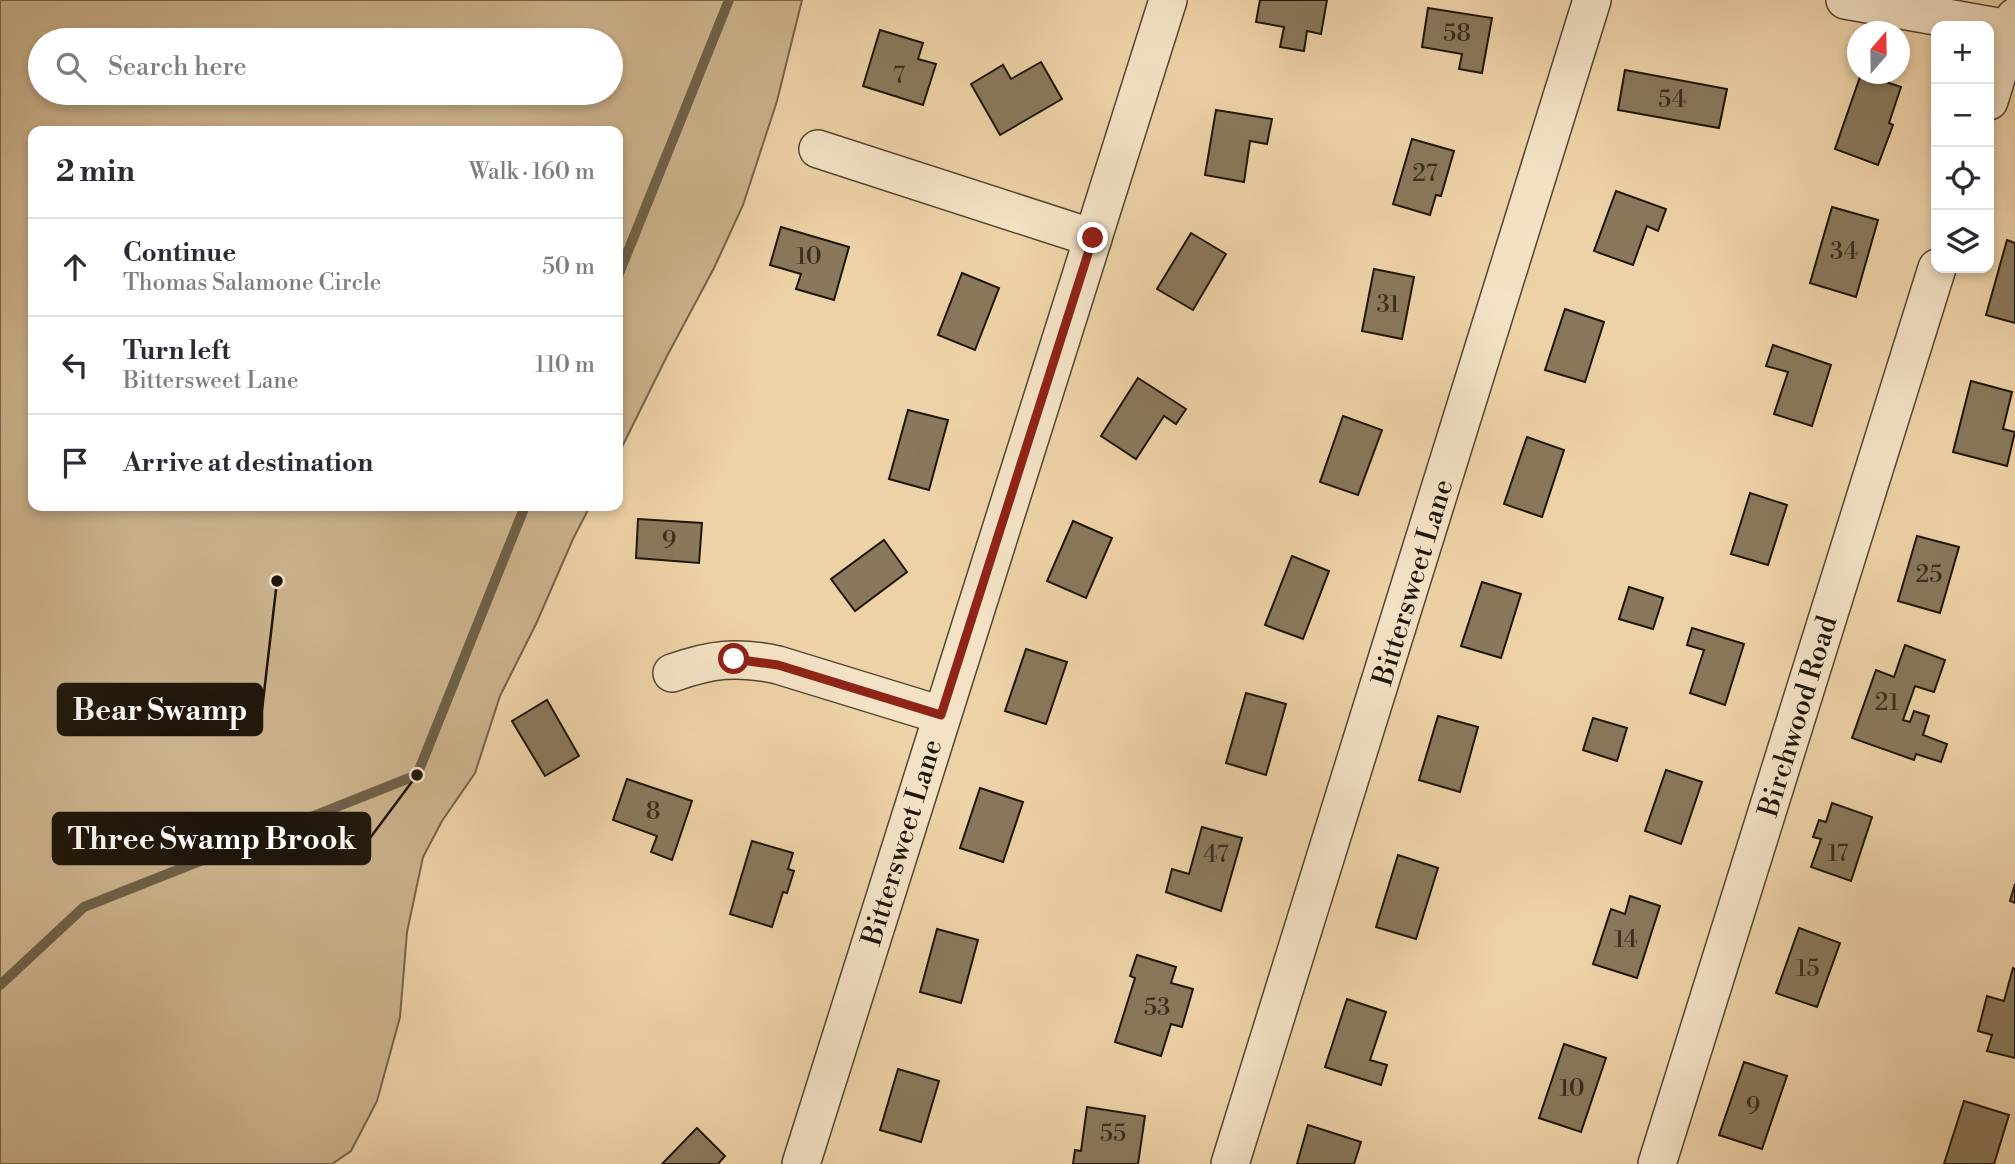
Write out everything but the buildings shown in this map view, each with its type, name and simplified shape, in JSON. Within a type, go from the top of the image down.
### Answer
[{"type":"street","name":"Bittersweet Lane","points":[[801,1164],[1168,0]]},
{"type":"street","name":"Bittersweet Lane","points":[[1230,1164],[1592,0]]},
{"type":"street","points":[[1845,0],[2014,25],[1994,87]]},
{"type":"street","points":[[818,149],[1093,238]]},
{"type":"street","name":"Birchwood Road","points":[[1657,1164],[1935,273]]},
{"type":"street","points":[[672,673],[714,660],[757,660],[941,715]]},
{"type":"shaded area","points":[[0,0],[802,0],[777,101],[743,205],[714,268],[623,445],[623,126],[28,126],[28,511],[587,511],[500,696],[475,773],[442,821],[423,857],[407,932],[400,1017],[377,1101],[351,1151],[332,1164],[0,1164]]},
{"type":"waterway","points":[[623,264],[729,0]]},
{"type":"waterway","points":[[0,985],[84,907],[417,775],[523,511]]},
{"type":"place","name":"Bear Swamp","points":[[277,581]]},
{"type":"place","name":"Three Swamp Brook","points":[[417,775]]},
{"type":"route","points":[[734,659],[757,660],[778,665],[941,715],[1093,238]]}]
